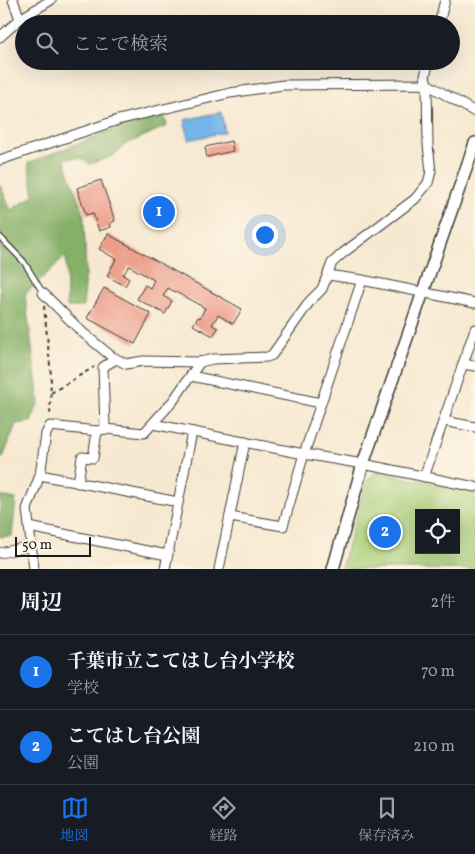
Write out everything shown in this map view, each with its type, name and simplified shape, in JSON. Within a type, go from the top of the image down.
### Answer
[{"type":"street","points":[[13,0],[19,15]]},
{"type":"street","points":[[27,15],[51,0]]},
{"type":"street","points":[[441,15],[445,0]]},
{"type":"street","points":[[0,37],[15,24]]},
{"type":"street","points":[[43,293],[82,332],[111,356],[126,364],[143,361],[200,362],[213,359],[267,357],[272,355],[305,308],[322,289],[332,263],[342,253],[415,199],[428,183],[431,171],[428,145],[427,84],[425,76],[427,70]]},
{"type":"street","points":[[0,160],[118,120],[230,93],[283,85],[427,84],[475,112]]},
{"type":"street","points":[[333,569],[363,464],[475,143]]},
{"type":"street","points":[[328,275],[475,303]]},
{"type":"street","points":[[230,516],[283,526],[320,403],[362,280]]},
{"type":"street","points":[[424,477],[475,329]]},
{"type":"street","points":[[78,483],[82,457],[94,458],[101,430],[103,367],[116,359]]},
{"type":"street","points":[[34,569],[27,509],[40,475],[46,434],[50,426],[144,433],[191,376],[200,362]]},
{"type":"street","points":[[463,364],[475,366]]},
{"type":"street","points":[[191,376],[320,403]]},
{"type":"street","points":[[444,420],[475,427]]},
{"type":"street","points":[[153,424],[475,487]]},
{"type":"street","points":[[165,569],[192,432]]},
{"type":"street","points":[[219,569],[245,442]]},
{"type":"street","points":[[40,475],[178,502]]},
{"type":"street","points":[[29,527],[167,555]]},
{"type":"street","points":[[0,553],[31,546]]},
{"type":"lane","points":[[0,237],[4,239],[24,262],[43,293]]},
{"type":"path","points":[[43,293],[51,393],[50,426]]},
{"type":"path","points":[[51,393],[96,366]]},
{"type":"green space","points":[[163,110],[167,126],[126,144],[113,156],[90,164],[81,158],[64,158],[84,216],[86,275],[83,307],[67,307],[66,256],[25,294],[39,402],[31,422],[16,424],[3,458],[0,458],[0,185],[11,210],[34,195],[28,163]]},
{"type":"green space","points":[[377,472],[475,492],[475,569],[341,569],[367,480]]},
{"type":"green space","points":[[0,496],[16,499],[12,536],[0,537]]},
{"type":"water","points":[[221,112],[225,132],[188,140],[184,120]]},
{"type":"building","points":[[231,141],[233,151],[207,157],[205,147]]},
{"type":"building","points":[[101,180],[115,221],[110,223],[111,227],[99,231],[93,213],[86,215],[77,188]]},
{"type":"building","points":[[108,234],[242,309],[233,324],[218,315],[212,325],[218,328],[213,336],[193,325],[198,317],[200,318],[205,308],[168,288],[163,296],[172,301],[165,314],[137,299],[145,285],[150,288],[154,280],[129,266],[123,275],[129,279],[125,286],[107,276],[116,259],[99,249]]},
{"type":"building","points":[[104,288],[151,314],[135,344],[87,318]]},
{"type":"place","name":"千葉市立こてはし台小学校","points":[[159,212]]},
{"type":"place","name":"こてはし台公園","points":[[385,532]]}]
